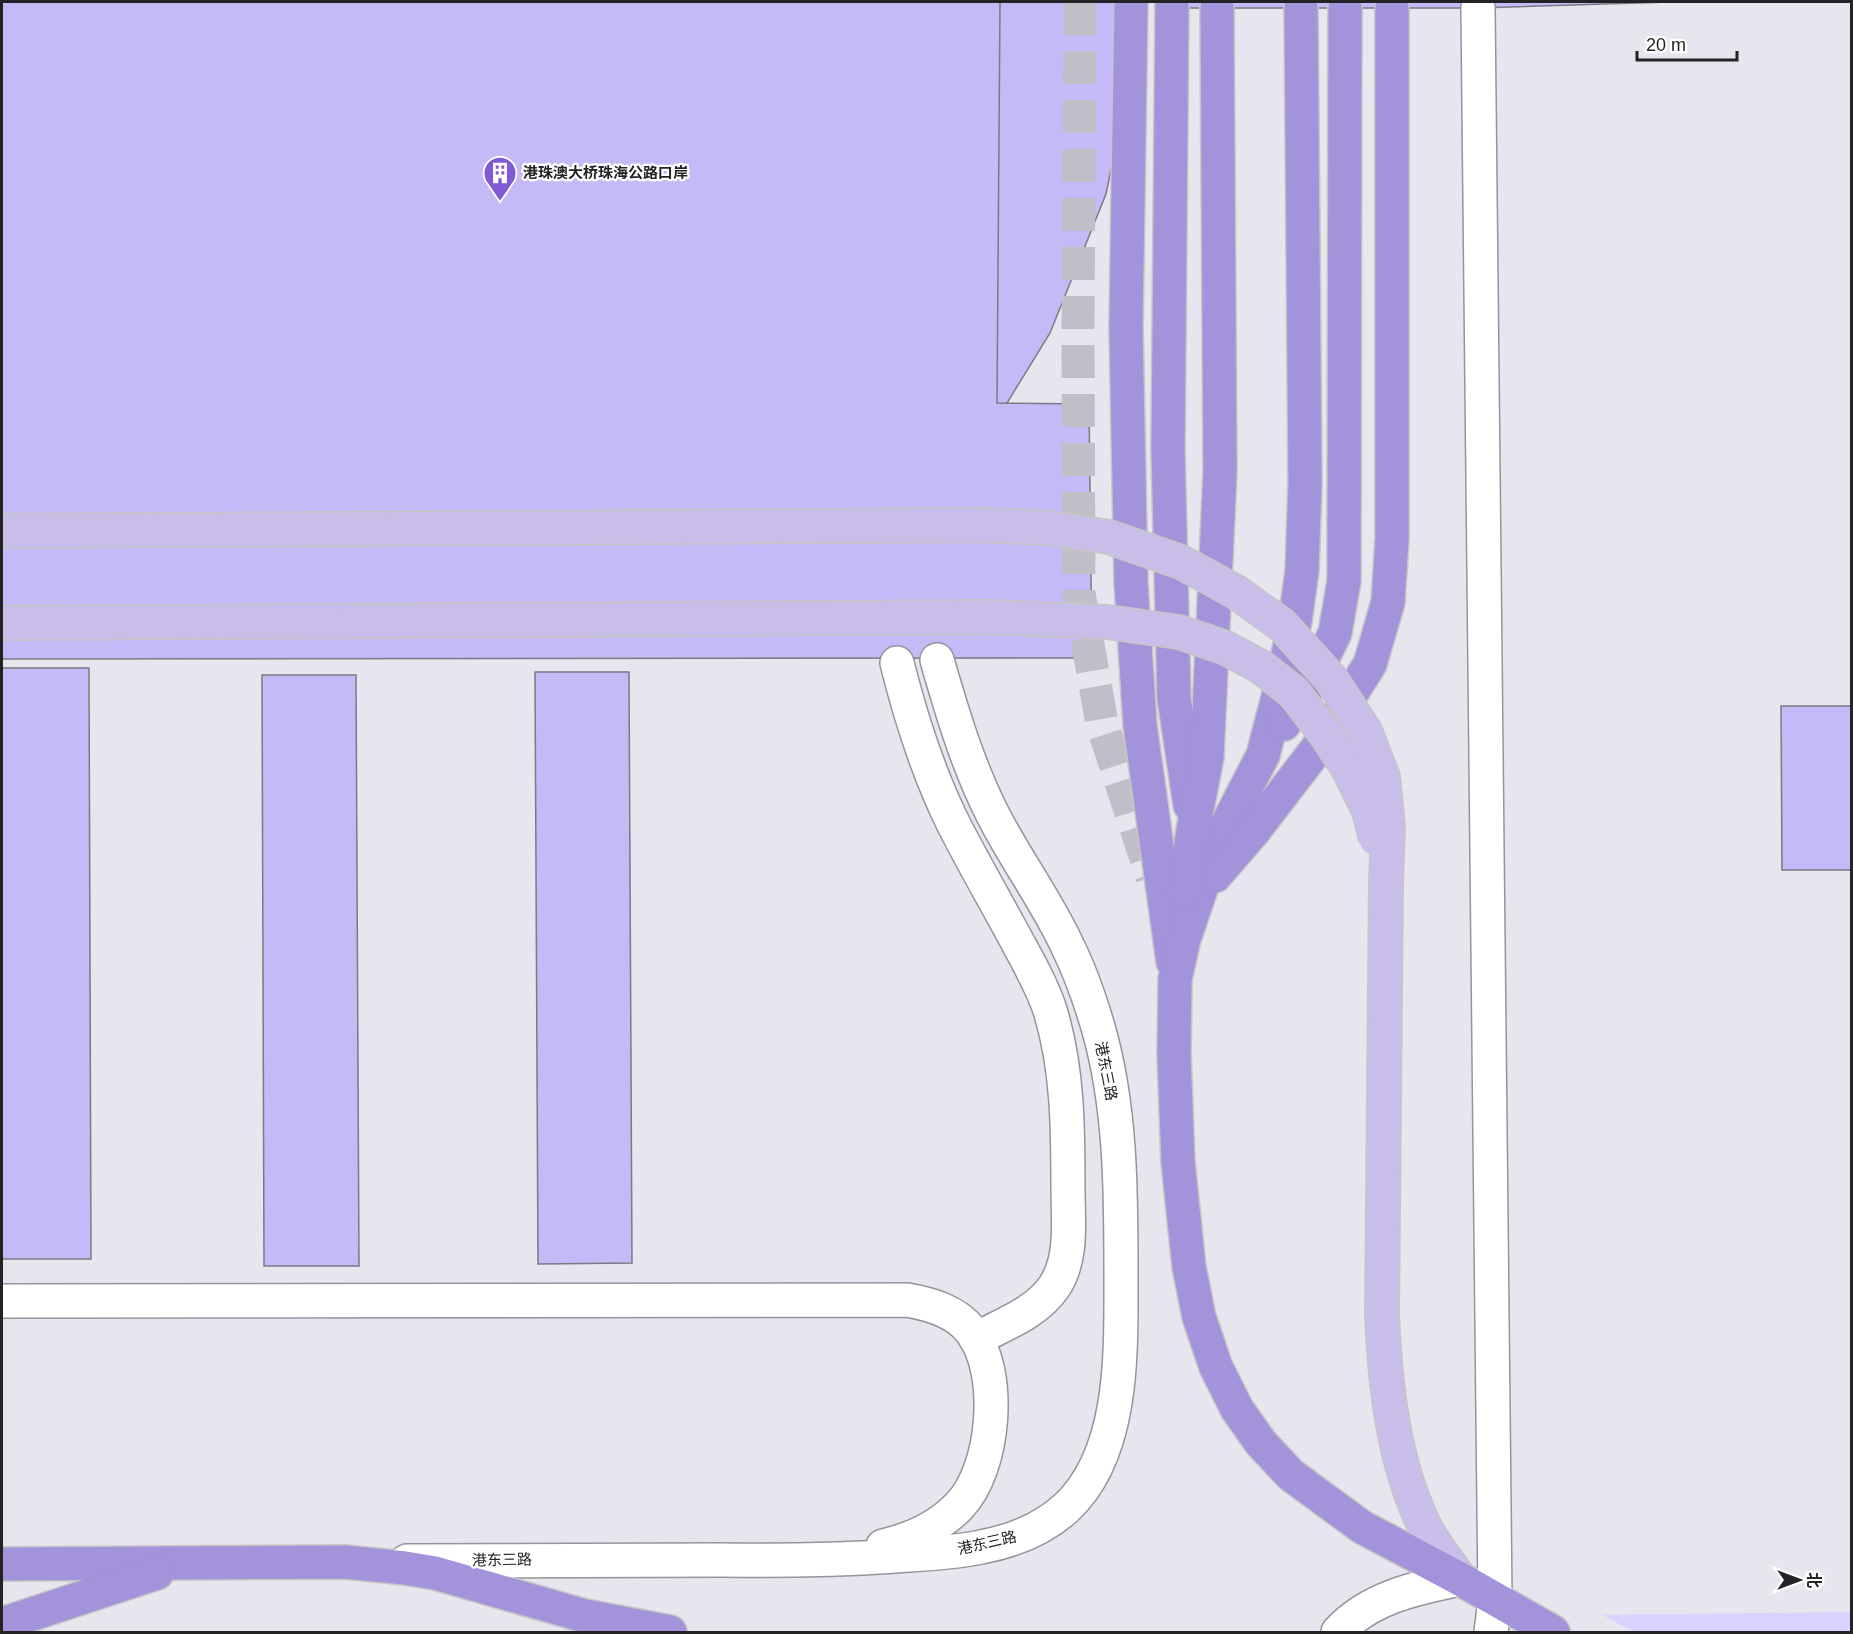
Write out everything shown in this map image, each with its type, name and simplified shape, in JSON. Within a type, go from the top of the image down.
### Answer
[{"type":"highway","points":[[1131,2],[1126,327],[1131,583],[1140,725],[1176,979]]},
{"type":"highway","points":[[1172,6],[1168,449],[1174,698],[1193,830]]},
{"type":"highway","points":[[1217,8],[1220,472],[1207,757],[1187,871],[1176,979],[1174,1054],[1178,1162],[1189,1267],[1200,1317],[1216,1367],[1238,1409],[1261,1443],[1290,1475],[1362,1527],[1553,1632]]},
{"type":"highway","points":[[1263,755],[1283,678],[1295,621],[1302,571],[1305,483],[1301,8]]},
{"type":"highway","points":[[1176,979],[1184,939],[1215,848],[1263,755],[1310,686],[1335,633],[1344,581],[1345,8]]},
{"type":"highway","points":[[1197,898],[1316,750],[1370,664],[1388,602],[1392,539],[1392,8]]},
{"type":"highway","points":[[345,1562],[435,1573],[585,1616],[670,1632]]},
{"type":"highway","name":"港东三路","points":[[2,1564],[345,1562]]},
{"type":"highway","points":[[2,1624],[186,1564]]},
{"type":"main road","points":[[2,531],[986,525],[1048,528],[1109,537],[1180,562],[1236,592],[1282,625],[1331,679],[1365,731],[1383,777],[1388,827],[1382,1314],[1385,1376],[1394,1431],[1410,1490],[1425,1527],[1460,1579]]},
{"type":"main road","points":[[2,623],[987,617],[1107,622],[1179,632],[1226,648],[1262,667],[1294,693],[1327,736],[1354,780],[1369,811],[1386,882]]},
{"type":"street","points":[[1478,8],[1495,1600],[1491,1632]]},
{"type":"street","name":"港东三路","points":[[345,1562],[534,1559],[816,1561],[945,1553],[1012,1540],[1043,1527],[1068,1506],[1087,1482],[1103,1449],[1118,1382],[1121,1350],[1121,1206],[1111,1088],[1098,1028],[1068,946],[993,814],[967,755],[937,660]]},
{"type":"street","points":[[897,663],[909,710],[927,764],[954,825],[1035,974],[1049,1009],[1059,1045],[1064,1083],[1068,1122],[1068,1225],[1065,1268],[1054,1287],[1035,1308],[976,1339]]},
{"type":"street","points":[[2,1301],[907,1300],[927,1304],[955,1316],[971,1330],[983,1349],[988,1368],[990,1419],[982,1466],[960,1505],[923,1532],[898,1542],[816,1561]]},
{"type":"street","points":[[1338,1632],[1365,1609],[1387,1598],[1460,1579]]},
{"type":"shaded area","points":[[1851,1612],[1851,1632],[1634,1632],[1603,1615]]},
{"type":"building","name":"港珠澳大桥珠海公路口岸","points":[[2,2],[1146,2],[1106,194],[1050,333],[996,421],[952,469],[891,513],[703,587],[562,613],[168,618],[2,578]]},
{"type":"building","name":"港珠澳大桥珠海公路口岸","points":[[2,2],[1000,2],[997,403],[1089,404],[1092,658],[2,659]]},
{"type":"building","points":[[1153,2],[1670,2],[1478,8],[1181,8]]},
{"type":"building","points":[[2,668],[89,668],[91,1259],[2,1259]]},
{"type":"building","points":[[535,672],[629,672],[632,1263],[538,1264]]},
{"type":"building","points":[[262,675],[356,675],[359,1266],[264,1266]]},
{"type":"building","points":[[1781,706],[1852,706],[1852,870],[1782,870]]},
{"type":"tunnel","points":[[1080,2],[1079,593],[1102,724],[1152,877]]},
{"type":"place","name":"港珠澳大桥珠海公路口岸","points":[[500,202]]}]
